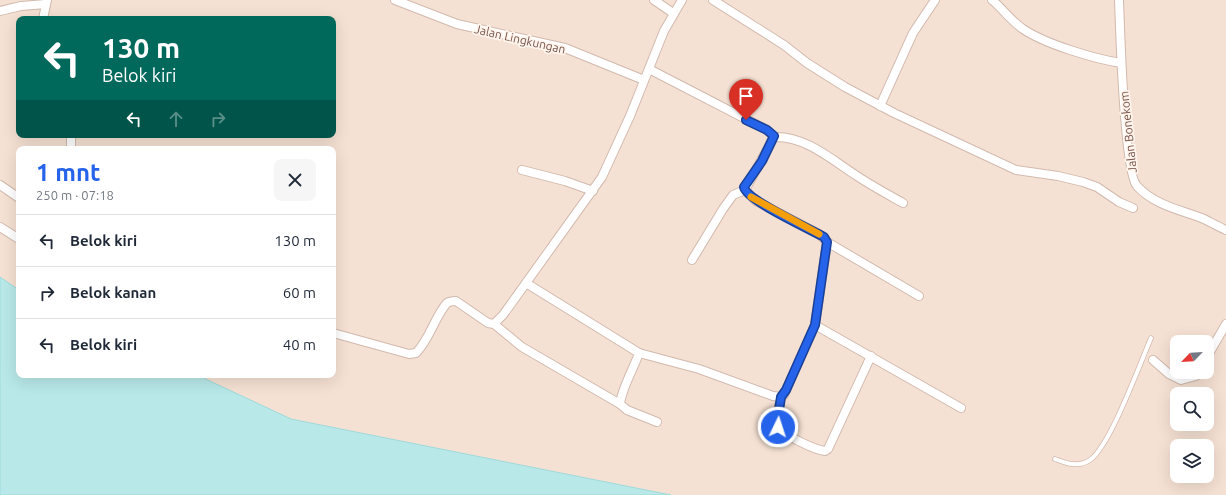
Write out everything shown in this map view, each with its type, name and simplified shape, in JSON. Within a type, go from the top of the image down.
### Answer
[{"type":"street","name":"Jalan Lingkungan","points":[[395,0],[457,24],[566,48],[644,80]]},
{"type":"street","points":[[654,0],[674,13]]},
{"type":"street","points":[[494,324],[503,315],[593,191],[613,155],[644,80],[674,13],[682,0]]},
{"type":"street","points":[[713,0],[784,45],[808,63],[845,87],[880,106],[1016,170],[1058,176],[1083,182],[1133,208]]},
{"type":"street","points":[[880,106],[913,33],[935,0]]},
{"type":"street","points":[[992,0],[1024,29],[1102,60],[1121,63]]},
{"type":"street","name":"Jalan Bonekom","points":[[1119,0],[1121,63],[1129,165],[1135,185],[1147,195],[1161,203],[1226,230]]},
{"type":"street","points":[[0,11],[47,2],[44,16]]},
{"type":"street","points":[[649,69],[767,130],[774,136],[787,137],[812,147],[903,203]]},
{"type":"street","points":[[692,260],[733,195],[745,190],[774,136]]},
{"type":"street","points":[[522,170],[565,181],[593,191]]},
{"type":"street","points":[[0,185],[16,196]]},
{"type":"street","points":[[745,190],[756,201],[824,237],[827,242],[919,296]]},
{"type":"street","points":[[0,227],[16,237]]},
{"type":"street","points":[[827,242],[815,325],[786,390],[781,397],[777,423],[781,431],[818,450],[825,451],[828,449],[871,356]]},
{"type":"street","points":[[526,283],[639,353],[698,369],[773,396],[781,397]]},
{"type":"street","points":[[336,334],[408,354],[416,353],[421,348],[445,305],[451,301],[456,301],[484,320],[494,324],[522,347],[620,404],[627,410],[657,422]]},
{"type":"street","points":[[1214,345],[1226,324]]},
{"type":"street","points":[[815,325],[961,408]]},
{"type":"street","points":[[620,404],[621,396],[634,371],[639,353]]},
{"type":"street","points":[[1153,360],[1170,374]]},
{"type":"lane","points":[[1055,459],[1072,465],[1090,460],[1101,447],[1112,427],[1151,338]]},
{"type":"shaded area","points":[[0,0],[1226,0],[1226,495],[349,495],[61,378],[336,378],[336,146],[16,146],[16,360],[0,353]]},
{"type":"water","points":[[0,277],[16,288],[16,378],[203,378],[291,419],[671,495],[0,495]]},
{"type":"slow traffic","points":[[751,197],[819,234]]},
{"type":"route","points":[[746,120],[767,130],[774,136],[772,143],[762,161],[744,187],[745,192],[756,201],[824,237],[827,242],[815,325],[784,395],[781,397],[777,423],[778,427]]}]
